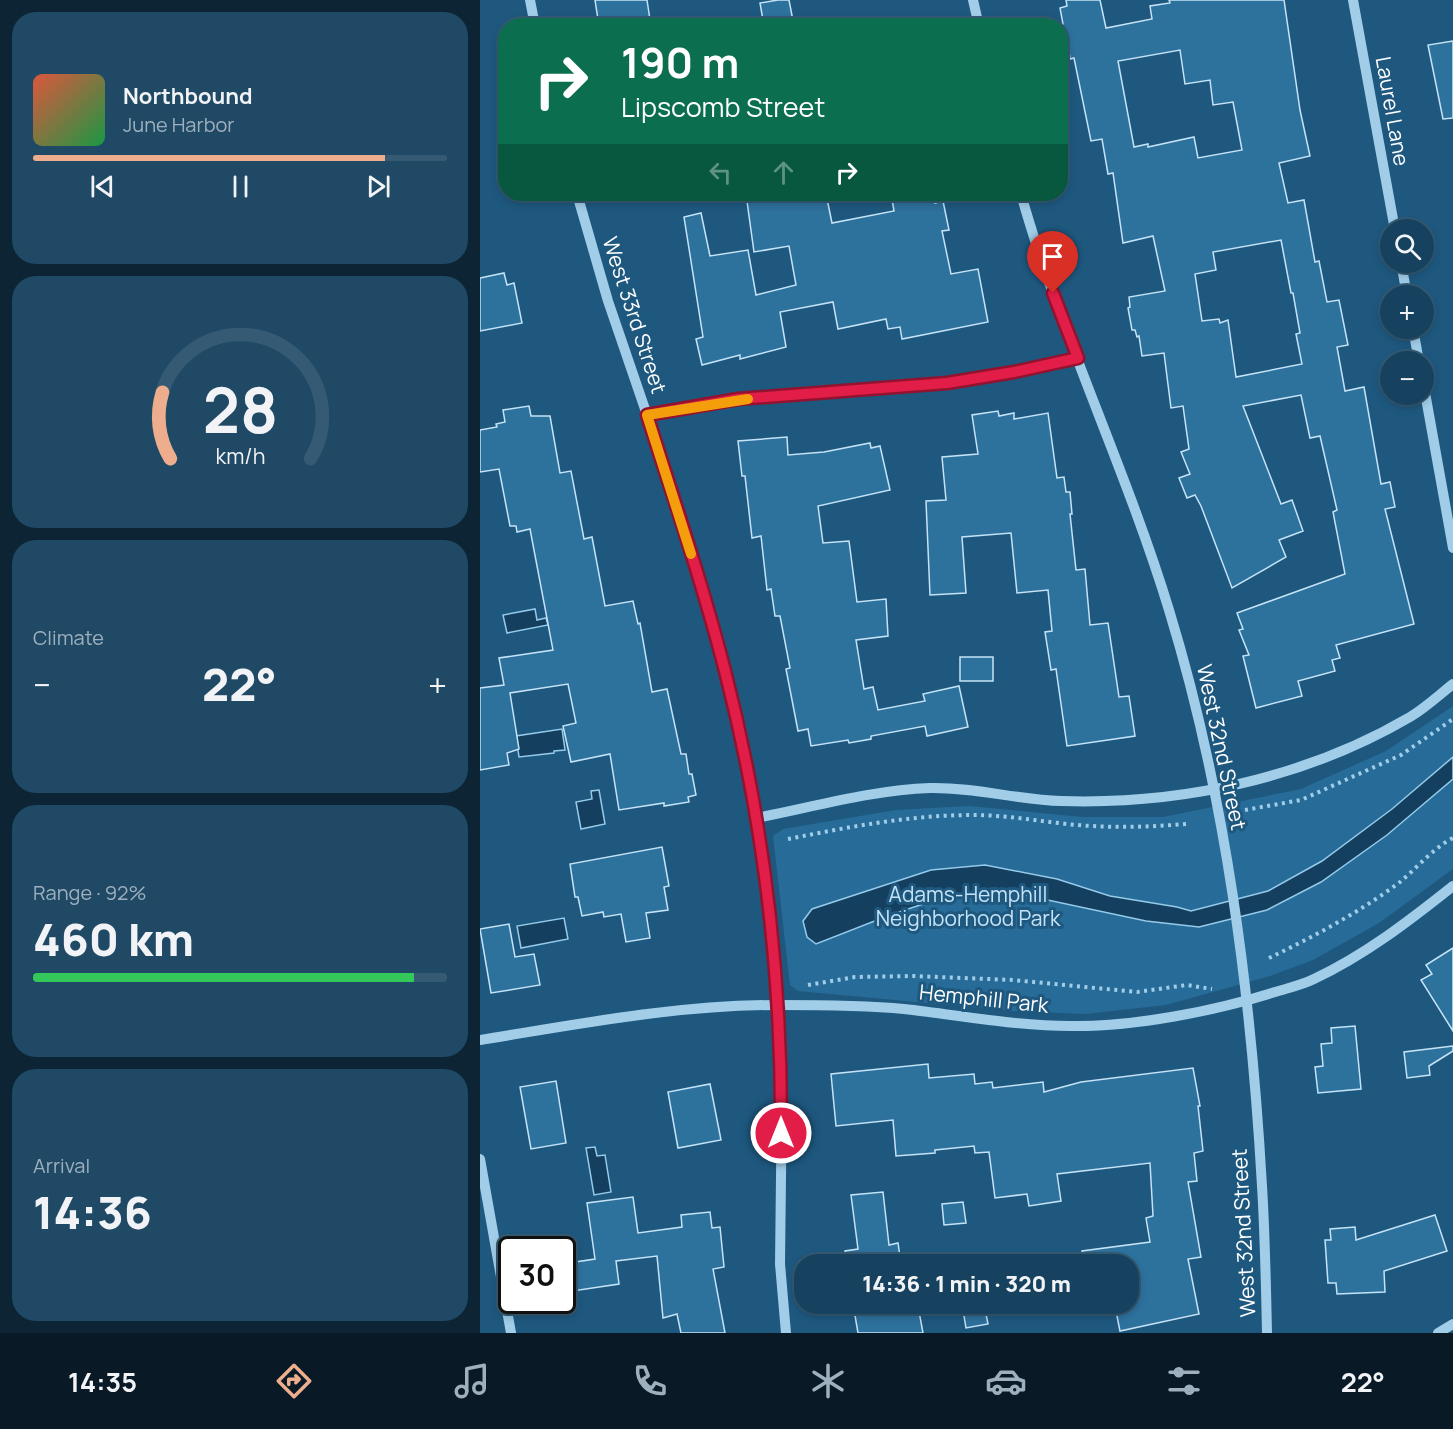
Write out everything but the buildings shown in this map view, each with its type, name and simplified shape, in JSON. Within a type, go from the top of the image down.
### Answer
[{"type":"street","points":[[530,0],[534,18]]},
{"type":"street","points":[[973,0],[977,18]]},
{"type":"street","name":"Laurel Lane","points":[[1353,0],[1393,219]]},
{"type":"street","name":"West 33rd Street","points":[[579,201],[608,302],[701,585],[725,672],[756,818],[771,911],[779,1005],[782,1089],[780,1264],[786,1333]]},
{"type":"street","name":"West 32nd Street","points":[[1023,201],[1053,293],[1133,501],[1169,610],[1193,697],[1214,791],[1246,1001],[1262,1187],[1267,1333]]},
{"type":"street","points":[[647,415],[738,399],[947,383],[1078,358]]},
{"type":"street","points":[[1427,405],[1453,548]]},
{"type":"street","points":[[756,818],[869,795],[930,788],[988,791],[1059,801],[1127,801],[1214,791],[1274,774],[1342,750],[1411,716],[1453,684]]},
{"type":"street","name":"Hemphill Park","points":[[480,1040],[656,1011],[719,1006],[779,1005],[901,1009],[1025,1024],[1107,1025],[1246,1001],[1311,981],[1361,954],[1406,924],[1453,886]]},
{"type":"street","points":[[480,1159],[511,1333]]},
{"type":"street","points":[[1438,1333],[1453,1324]]},
{"type":"path","points":[[1245,810],[1301,800],[1401,755],[1453,719]]},
{"type":"path","points":[[788,839],[918,816],[976,815],[1140,828],[1186,824]]},
{"type":"path","points":[[1269,958],[1299,944],[1358,909],[1399,882],[1453,838]]},
{"type":"path","points":[[807,985],[855,977],[913,976],[1013,980],[1065,987],[1137,992],[1187,985],[1213,989]]},
{"type":"green space","name":"Adams-Hemphill Neighborhood Park","points":[[1453,706],[1453,869],[1379,923],[1313,960],[1270,976],[1166,1005],[1085,1014],[1014,1011],[798,991],[790,985],[773,836],[783,829],[896,810],[969,806],[1082,817],[1163,817],[1301,789],[1386,751]]},
{"type":"shaded area","points":[[535,609],[537,620],[546,618],[548,625],[507,633],[503,615]]},
{"type":"shaded area","points":[[562,729],[565,750],[519,757],[516,736]]},
{"type":"shaded area","points":[[1453,757],[1453,779],[1387,835],[1321,882],[1267,910],[1199,927],[1146,921],[1015,893],[956,893],[890,915],[816,944],[807,937],[803,921],[812,909],[931,870],[985,865],[1057,879],[1110,896],[1191,911],[1268,891],[1322,861],[1392,809]]},
{"type":"shaded area","points":[[599,790],[605,824],[581,829],[576,802],[592,799],[591,791]]},
{"type":"shaded area","points":[[564,918],[568,939],[521,948],[517,926]]},
{"type":"shaded area","points":[[595,1147],[597,1156],[605,1155],[611,1192],[594,1195],[586,1148]]},
{"type":"slow traffic","points":[[691,554],[647,415],[748,399]]},
{"type":"route","points":[[781,1133],[779,1005],[771,911],[756,818],[725,672],[701,585],[647,415],[738,399],[947,383],[1078,358],[1053,293]]}]
